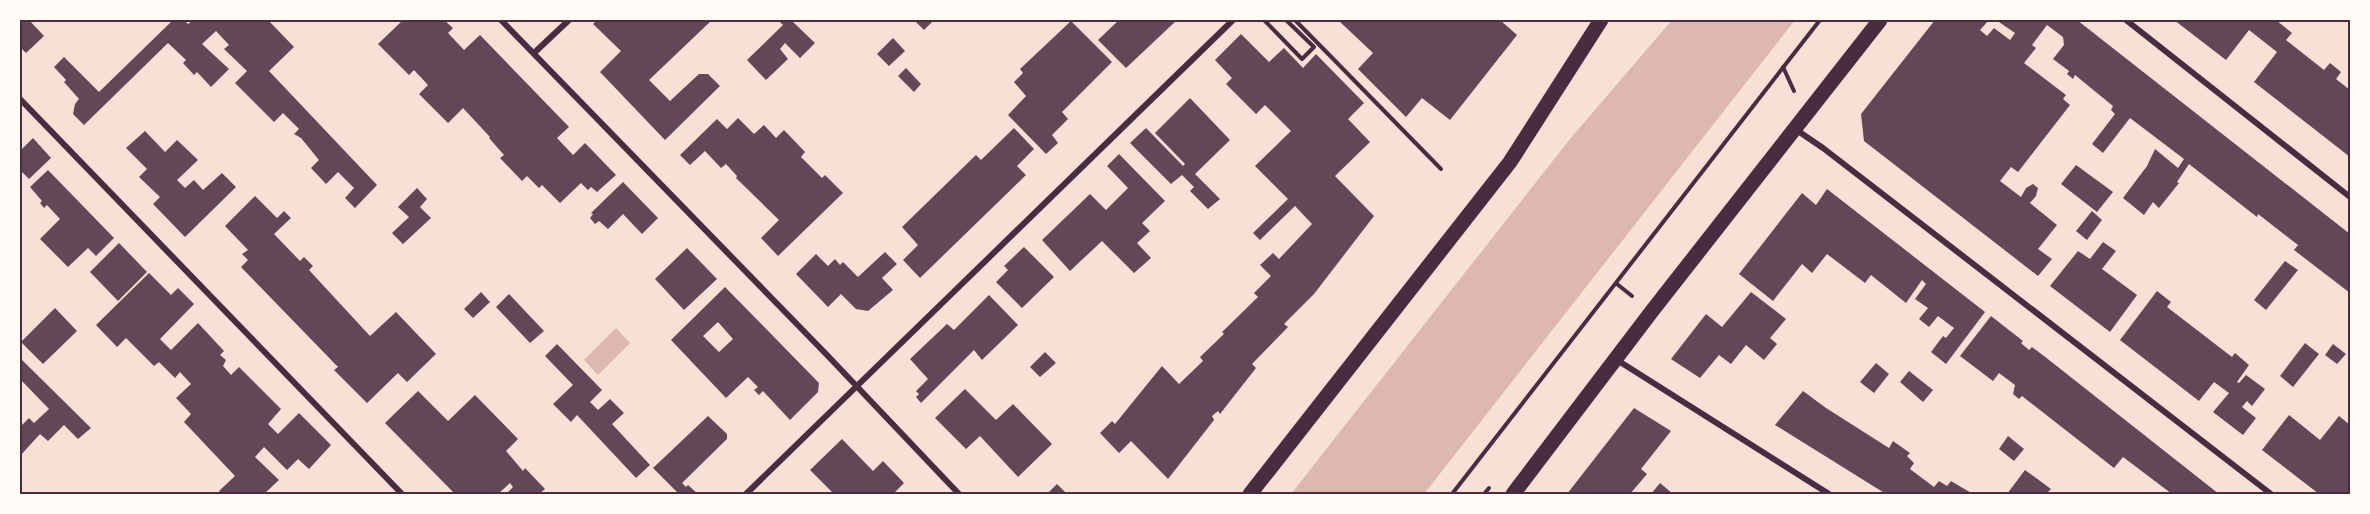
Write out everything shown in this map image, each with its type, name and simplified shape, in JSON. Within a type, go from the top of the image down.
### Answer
[{"type":"main road","points":[[1250,495],[1510,162],[1600,20]]},
{"type":"main road","points":[[1513,495],[1652,311],[1880,20]]},
{"type":"street","points":[[501,20],[857,386],[959,495]]},
{"type":"street","points":[[534,53],[569,20]]},
{"type":"street","points":[[746,495],[1233,20]]},
{"type":"street","points":[[2126,20],[2350,197]]},
{"type":"street","points":[[20,99],[402,495]]},
{"type":"street","points":[[1794,128],[1823,148],[2271,495]]},
{"type":"street","points":[[1616,360],[1829,495]]},
{"type":"path","points":[[1265,20],[1302,59],[1314,48],[1286,20]]},
{"type":"path","points":[[1295,20],[1441,169]]},
{"type":"path","points":[[1452,495],[1820,20]]},
{"type":"path","points":[[1783,67],[1795,92]]},
{"type":"shaded area","points":[[1672,20],[1795,20],[1424,494],[1291,494],[1570,139]]},
{"type":"shaded area","points":[[616,328],[630,343],[598,375],[584,360]]},
{"type":"building","points":[[20,20],[29,20],[44,36],[26,53],[20,47]]},
{"type":"building","points":[[173,20],[184,20],[188,24],[193,20],[268,20],[294,47],[269,71],[377,185],[355,208],[345,198],[354,188],[338,172],[326,184],[311,168],[319,160],[301,138],[294,134],[299,129],[283,113],[274,122],[235,83],[247,71],[224,49],[229,45],[216,31],[202,44],[229,69],[211,87],[197,72],[194,75],[183,63],[186,60],[168,43],[84,125],[73,114],[75,104],[79,99],[54,67],[64,57],[99,92]]},
{"type":"building","points":[[403,20],[444,20],[453,28],[448,33],[464,50],[480,35],[569,127],[557,138],[573,155],[585,143],[616,175],[597,192],[591,187],[588,190],[581,183],[560,203],[542,185],[539,188],[527,176],[522,181],[500,158],[504,155],[490,137],[463,108],[448,123],[419,94],[428,85],[414,70],[409,75],[378,44]]},
{"type":"building","points":[[597,20],[712,20],[649,80],[670,101],[699,74],[708,74],[720,86],[665,140],[600,72],[621,51],[593,24]]},
{"type":"building","points":[[778,20],[791,20],[815,43],[800,58],[785,43],[780,49],[788,59],[766,80],[747,60],[783,25]]},
{"type":"building","points":[[914,20],[934,20],[924,30]]},
{"type":"building","points":[[1119,20],[1177,20],[1126,68],[1098,40]]},
{"type":"building","points":[[1338,20],[1500,20],[1517,35],[1450,120],[1422,98],[1406,117],[1358,69],[1373,53]]},
{"type":"building","points":[[1935,20],[1989,20],[1980,30],[1987,36],[1994,28],[2010,40],[2015,33],[1996,20],[2077,20],[2350,234],[2350,293],[2294,250],[2298,245],[2258,214],[2257,217],[2189,164],[2177,182],[2179,183],[2159,208],[2153,202],[2144,215],[2123,198],[2147,166],[2155,149],[2178,168],[2184,159],[2130,118],[2103,153],[2092,144],[2115,114],[2111,110],[2113,106],[2075,75],[2073,79],[2067,74],[2069,71],[2053,59],[2064,45],[2063,37],[2047,25],[2032,45],[2036,48],[2024,63],[2066,95],[2063,99],[2070,105],[2018,172],[2011,167],[2000,181],[2021,197],[2026,188],[2033,184],[2038,188],[2036,196],[2030,203],[2057,225],[2038,249],[2052,259],[2038,276],[1864,141],[1861,114]]},
{"type":"building","points":[[2174,20],[2276,20],[2292,33],[2286,40],[2324,70],[2330,63],[2341,72],[2336,79],[2350,90],[2350,157],[2254,82],[2277,52],[2249,30],[2226,60]]},
{"type":"building","points":[[1071,21],[1112,62],[1062,112],[1068,119],[1052,135],[1058,143],[1046,154],[1008,115],[1026,96],[1014,82],[1023,73],[1020,69]]},
{"type":"building","points":[[1241,34],[1269,62],[1284,48],[1303,68],[1316,54],[1364,103],[1348,119],[1370,142],[1335,176],[1374,216],[1314,294],[1284,324],[1288,327],[1252,364],[1256,368],[1220,414],[1218,411],[1212,416],[1214,420],[1168,479],[1131,441],[1119,453],[1100,433],[1112,421],[1115,424],[1162,366],[1179,384],[1203,361],[1200,357],[1258,297],[1254,293],[1271,276],[1260,265],[1273,253],[1279,259],[1312,224],[1295,206],[1260,240],[1253,233],[1288,199],[1255,166],[1291,131],[1265,105],[1256,114],[1226,84],[1232,78],[1215,60]]},
{"type":"building","points":[[893,38],[905,51],[889,66],[877,54]]},
{"type":"building","points":[[906,68],[921,84],[914,92],[898,76]]},
{"type":"building","points":[[1190,98],[1230,140],[1195,174],[1220,199],[1208,209],[1190,191],[1194,187],[1182,175],[1171,184],[1130,143],[1146,128],[1183,166],[1185,164],[1155,133]]},
{"type":"building","points":[[738,118],[754,134],[764,125],[776,138],[784,130],[805,152],[801,157],[822,178],[825,175],[843,193],[778,256],[761,238],[779,220],[736,178],[737,176],[726,164],[721,168],[705,151],[690,165],[680,155],[717,119],[727,129]]},
{"type":"building","points":[[1014,128],[1034,149],[1017,166],[1026,175],[920,278],[903,260],[918,245],[902,227],[976,155],[981,160]]},
{"type":"building","points":[[145,131],[165,152],[177,140],[198,160],[177,180],[185,188],[194,180],[203,190],[222,173],[236,187],[185,237],[153,204],[160,197],[139,177],[147,169],[126,148]]},
{"type":"building","points":[[33,138],[51,158],[29,179],[20,170],[20,151]]},
{"type":"building","points":[[1119,154],[1165,201],[1142,223],[1150,231],[1137,243],[1151,258],[1134,273],[1102,241],[1070,271],[1042,240],[1090,194],[1106,210],[1128,188],[1107,166]]},
{"type":"building","points":[[2076,165],[2113,192],[2097,212],[2061,184]]},
{"type":"building","points":[[48,170],[114,238],[96,256],[88,248],[68,267],[40,239],[60,219],[47,205],[44,208],[40,203],[42,201],[30,187]]},
{"type":"building","points":[[623,182],[658,218],[642,234],[623,214],[608,229],[599,221],[595,224],[590,218],[593,214],[591,213]]},
{"type":"building","points":[[417,188],[427,199],[420,207],[431,218],[403,244],[392,233],[409,217],[398,207]]},
{"type":"building","points":[[1827,189],[1985,312],[1946,364],[1931,352],[1943,336],[1946,338],[1954,328],[1938,316],[1929,327],[1919,319],[1928,308],[1915,299],[1926,284],[1922,280],[1906,303],[1871,275],[1865,283],[1827,254],[1812,273],[1802,264],[1773,301],[1739,274],[1802,193],[1816,205]]},
{"type":"building","points":[[255,196],[277,218],[284,211],[291,218],[274,234],[300,261],[304,257],[313,266],[309,270],[370,336],[396,312],[436,354],[407,382],[398,373],[367,403],[334,370],[338,367],[241,267],[248,260],[242,254],[248,250],[225,226]]},
{"type":"building","points":[[2092,211],[2102,220],[2087,240],[2076,231]]},
{"type":"building","points":[[2103,242],[2116,251],[2102,269],[2137,295],[2110,332],[2050,286],[2078,251],[2090,259]]},
{"type":"building","points":[[119,243],[147,272],[118,301],[90,272]]},
{"type":"building","points":[[1024,247],[1054,277],[1022,308],[996,282],[1008,270],[1004,266]]},
{"type":"building","points":[[687,248],[717,279],[684,310],[655,279]]},
{"type":"building","points":[[885,252],[897,264],[882,278],[893,290],[868,311],[856,309],[841,294],[828,307],[796,274],[816,254],[828,266],[835,259],[840,265],[843,262],[858,277]]},
{"type":"building","points":[[2285,261],[2298,270],[2266,310],[2254,300]]},
{"type":"building","points":[[149,273],[171,295],[178,288],[194,304],[160,339],[171,350],[198,323],[224,351],[220,355],[226,360],[223,366],[231,375],[239,367],[281,409],[268,424],[278,434],[299,413],[331,445],[309,469],[298,459],[287,470],[264,447],[255,457],[279,480],[264,494],[222,494],[219,491],[235,476],[184,422],[191,414],[176,398],[191,384],[180,372],[175,378],[159,362],[154,366],[126,338],[117,347],[96,325]]},
{"type":"building","points":[[725,287],[819,383],[818,392],[790,420],[763,391],[759,395],[754,390],[758,387],[748,377],[726,398],[671,340]],"holes":[[[718,322],[733,339],[719,352],[703,336]]]},
{"type":"building","points":[[2157,291],[2171,302],[2167,307],[2232,357],[2235,353],[2249,365],[2237,382],[2239,383],[2246,375],[2265,389],[2252,406],[2247,401],[2242,407],[2256,418],[2243,435],[2213,412],[2229,393],[2214,382],[2199,401],[2120,340]]},
{"type":"building","points":[[481,292],[490,302],[473,318],[464,309]]},
{"type":"building","points":[[1751,292],[1786,319],[1770,338],[1777,344],[1764,360],[1746,345],[1731,364],[1719,355],[1700,378],[1671,359],[1706,314],[1722,327]]},
{"type":"building","points":[[509,294],[544,331],[530,343],[496,307]]},
{"type":"building","points":[[989,295],[1018,325],[982,360],[974,350],[921,403],[916,397],[919,394],[916,391],[928,379],[910,359],[947,324],[954,330]]},
{"type":"building","points":[[55,308],[77,331],[43,364],[21,342]]},
{"type":"building","points":[[1991,316],[2023,341],[2021,343],[2029,350],[2032,347],[2044,356],[2219,494],[2172,494],[2123,457],[2114,468],[2022,396],[2019,399],[2013,394],[2015,385],[1999,373],[1993,381],[1960,356]]},
{"type":"building","points":[[2305,343],[2319,354],[2293,387],[2280,376]]},
{"type":"building","points":[[557,344],[602,390],[590,402],[598,410],[610,399],[624,413],[612,424],[650,465],[636,478],[577,415],[571,422],[553,404],[573,385],[545,356]]},
{"type":"building","points":[[2333,344],[2346,354],[2337,364],[2325,355]]},
{"type":"building","points":[[1045,352],[1056,363],[1040,377],[1030,367]]},
{"type":"building","points":[[20,358],[91,428],[78,439],[64,425],[48,441],[40,434],[20,456],[20,427],[29,418],[34,423],[49,409],[20,379]]},
{"type":"building","points":[[1876,363],[1889,374],[1874,393],[1860,382]]},
{"type":"building","points":[[1909,371],[1933,390],[1923,402],[1900,382]]},
{"type":"building","points":[[965,389],[996,420],[1013,404],[1052,444],[1018,477],[980,436],[966,449],[935,418]]},
{"type":"building","points":[[418,391],[448,421],[475,395],[518,439],[506,451],[523,471],[525,468],[545,489],[539,494],[506,494],[513,487],[510,483],[498,494],[455,494],[385,423]]},
{"type":"building","points":[[1803,391],[1889,448],[1893,441],[1910,453],[1907,456],[1914,463],[1910,469],[1934,487],[1939,481],[1947,486],[1951,481],[1973,494],[1886,494],[1775,425]]},
{"type":"building","points":[[1634,408],[1671,431],[1641,469],[1647,474],[1630,494],[1567,494]]},
{"type":"building","points":[[2289,415],[2320,440],[2339,416],[2350,425],[2350,494],[2319,494],[2262,450]]},
{"type":"building","points":[[708,416],[727,434],[727,439],[682,483],[698,494],[679,494],[653,468]]},
{"type":"building","points":[[2008,436],[2024,449],[2014,461],[1999,449]]},
{"type":"building","points":[[842,439],[873,471],[883,461],[904,483],[893,494],[834,494],[810,470]]},
{"type":"building","points":[[2025,470],[2051,489],[2046,494],[2007,494]]},
{"type":"building","points":[[1660,483],[1673,494],[1651,494]]},
{"type":"building","points":[[1057,484],[1067,494],[1047,494]]}]
